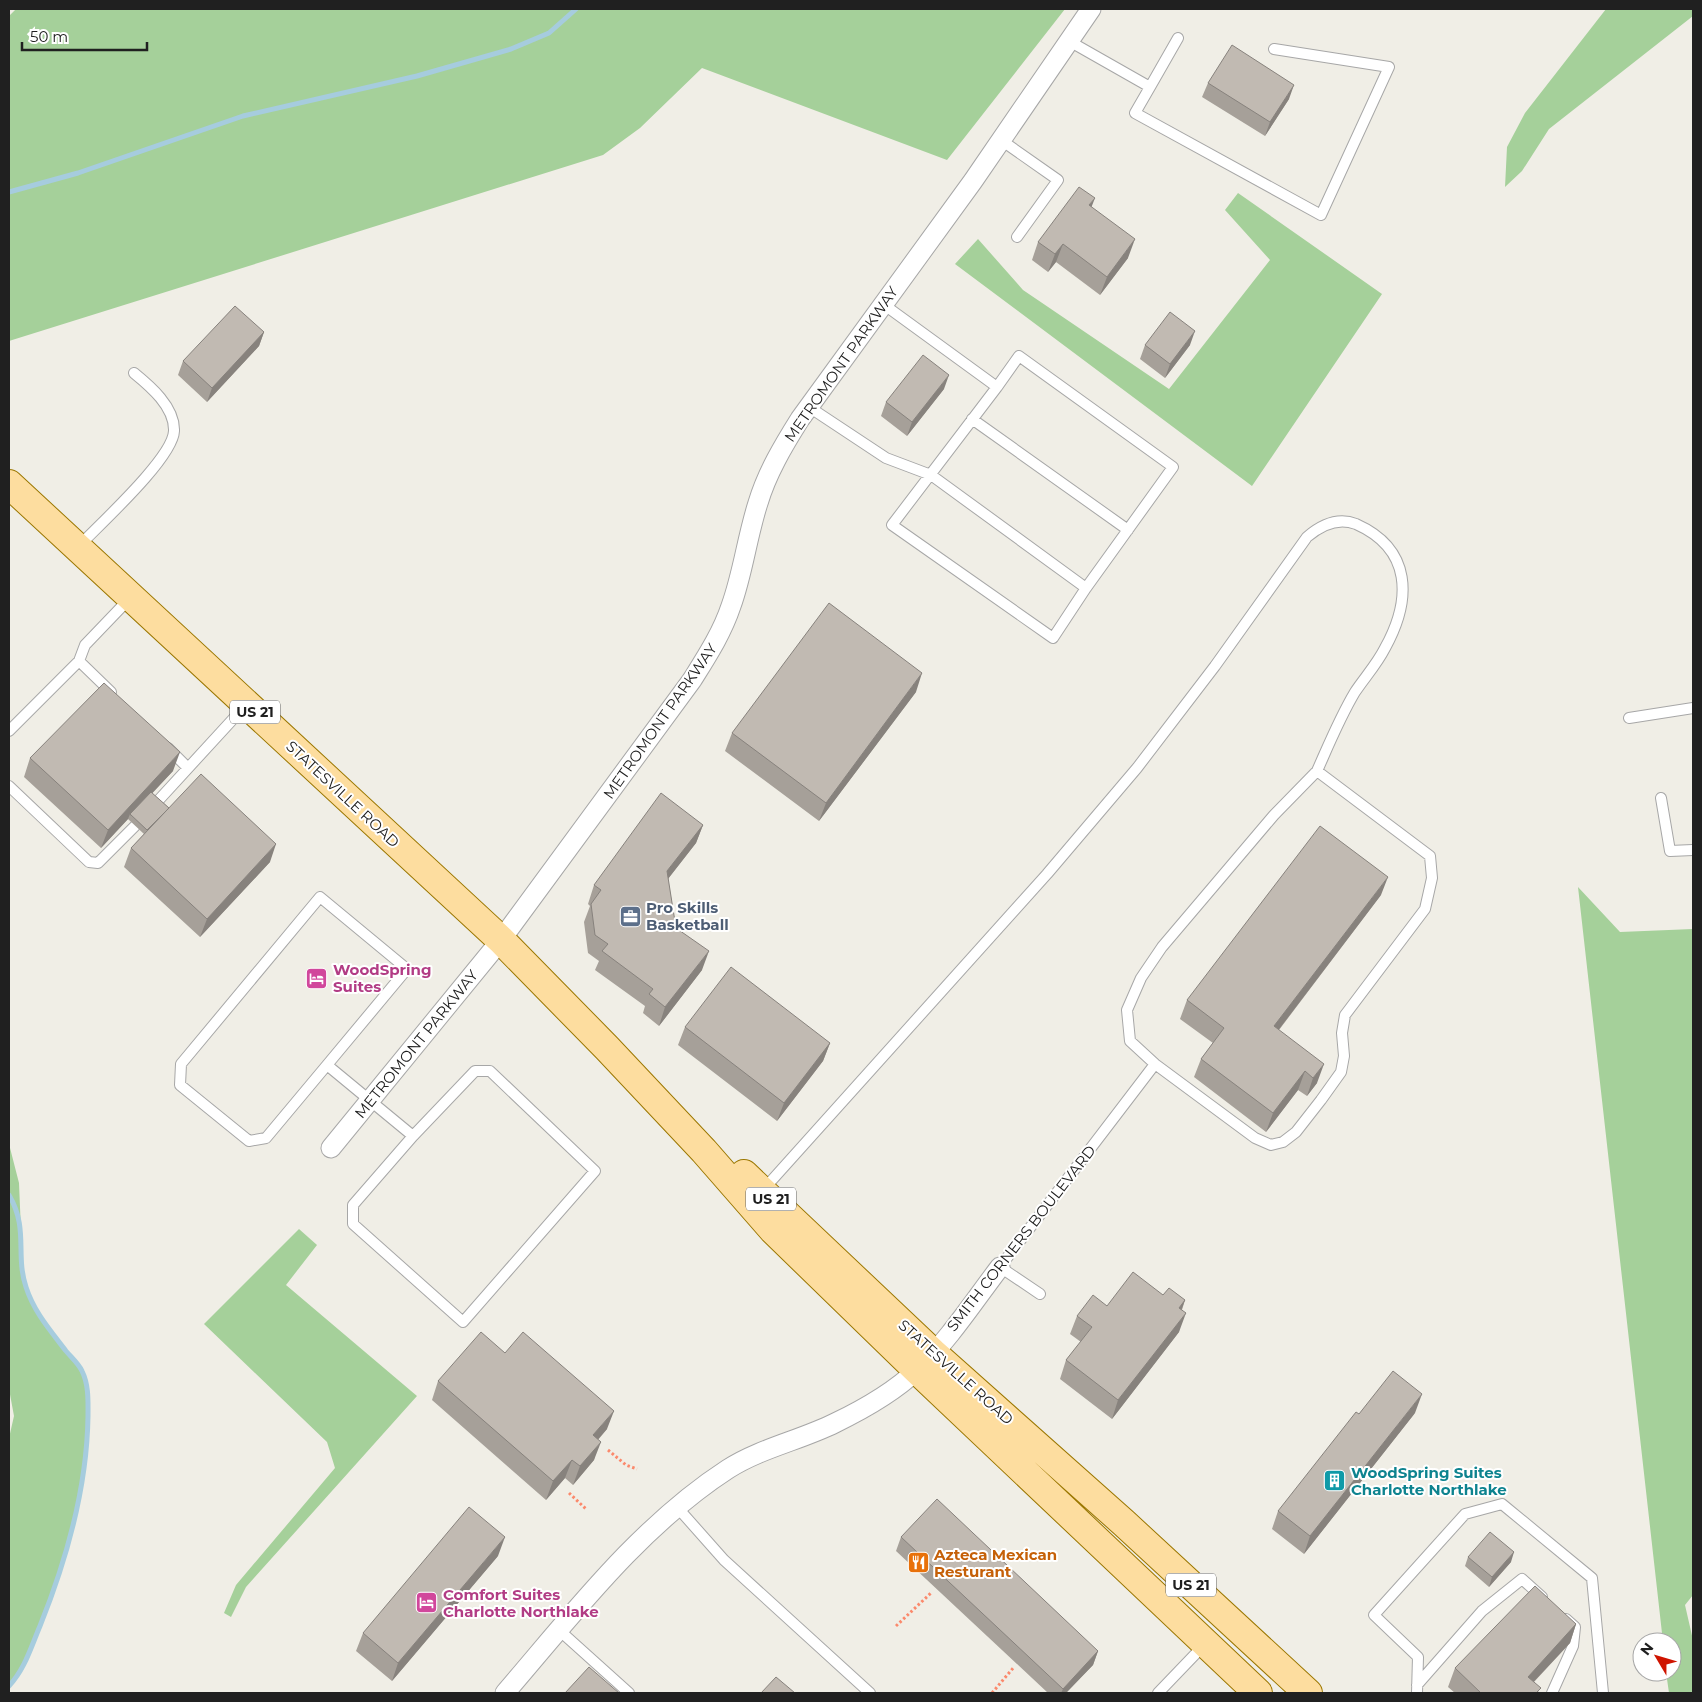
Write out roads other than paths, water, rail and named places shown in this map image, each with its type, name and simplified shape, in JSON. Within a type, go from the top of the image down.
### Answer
[{"type":"main road","name":"STATESVILLE ROAD","points":[[9,484],[501,940],[607,1048],[704,1151],[773,1230],[925,1362],[1124,1523],[1308,1693]]},
{"type":"main road","name":"STATESVILLE ROAD","points":[[607,1048],[762,1191],[925,1362],[1206,1644],[1258,1693]]},
{"type":"street","name":"METROMONT PARKWAY","points":[[332,1148],[501,940],[692,680],[718,637],[731,607],[758,504],[767,476],[783,445],[1001,140],[1091,9]]},
{"type":"street","name":"SMITH CORNERS BOULEVARD","points":[[505,1693],[593,1591],[677,1507],[729,1468],[777,1446],[834,1424],[879,1400],[925,1362],[1000,1267]]},
{"type":"lane","points":[[1178,38],[1135,113],[1321,215],[1389,66],[1274,49]]},
{"type":"lane","points":[[1069,41],[1150,87]]},
{"type":"lane","points":[[1001,140],[1058,180],[1017,237]]},
{"type":"lane","points":[[884,304],[997,386]]},
{"type":"lane","points":[[1019,356],[1173,467],[1086,588],[1053,638],[892,526],[972,419],[1019,356]]},
{"type":"lane","points":[[77,548],[160,461],[172,440],[174,430],[172,418],[151,387],[134,372]]},
{"type":"lane","points":[[809,407],[886,458],[931,475],[1086,588]]},
{"type":"lane","points":[[972,419],[1128,530]]},
{"type":"lane","points":[[762,1191],[1047,874],[1137,768],[1215,666],[1307,537],[1318,528],[1337,521],[1352,523],[1370,531],[1385,541],[1398,558],[1404,586],[1397,618],[1386,647],[1338,722],[1318,771],[1274,815],[1174,932],[1141,978],[1127,1010],[1130,1041],[1155,1064],[1255,1138],[1270,1145],[1283,1142],[1296,1132],[1341,1072],[1344,1056],[1342,1033],[1345,1015],[1425,909],[1432,878],[1430,856],[1318,771]]},
{"type":"lane","points":[[9,731],[79,661],[85,645],[131,597]]},
{"type":"lane","points":[[79,661],[120,701]]},
{"type":"lane","points":[[156,802],[247,704]]},
{"type":"lane","points":[[1629,718],[1693,708]]},
{"type":"lane","points":[[161,741],[188,768]]},
{"type":"lane","points":[[9,786],[89,862],[98,863],[135,826]]},
{"type":"lane","points":[[1661,798],[1670,851],[1693,850]]},
{"type":"lane","points":[[320,897],[407,969],[327,1065],[266,1138],[250,1141],[180,1085],[182,1064],[320,897]]},
{"type":"lane","name":"SMITH CORNERS BOULEVARD","points":[[1000,1267],[1155,1064]]},
{"type":"lane","points":[[327,1065],[413,1136]]},
{"type":"lane","points":[[475,1071],[490,1071],[595,1171],[464,1322],[353,1224],[353,1205],[413,1136],[475,1071]]},
{"type":"lane","points":[[1000,1267],[1040,1294]]},
{"type":"lane","points":[[1417,1689],[1418,1657],[1374,1615],[1465,1514],[1502,1504],[1592,1578],[1603,1693]]},
{"type":"lane","points":[[677,1507],[724,1560],[870,1693]]},
{"type":"lane","points":[[1417,1689],[1482,1611],[1522,1579],[1575,1628],[1574,1646],[1552,1693]]},
{"type":"lane","points":[[559,1630],[629,1693]]},
{"type":"lane","points":[[1158,1693],[1206,1644]]},
{"type":"waterway","points":[[9,192],[78,173],[243,116],[417,76],[511,49],[549,33],[576,9]]},
{"type":"waterway","points":[[9,1195],[19,1219],[23,1275],[29,1296],[43,1320],[81,1368],[88,1394],[87,1443],[84,1470],[67,1549],[50,1601],[30,1650],[15,1679],[9,1686]]},
{"type":"place","name":"Pro Skills Basketball","points":[[630,916]]},
{"type":"place","name":"WoodSpring Suites","points":[[317,978]]},
{"type":"place","name":"WoodSpring Suites Charlotte Northlake","points":[[1335,1481]]},
{"type":"place","name":"Azteca Mexican Resturant","points":[[918,1563]]},
{"type":"place","name":"Comfort Suites Charlotte Northlake","points":[[427,1603]]}]
